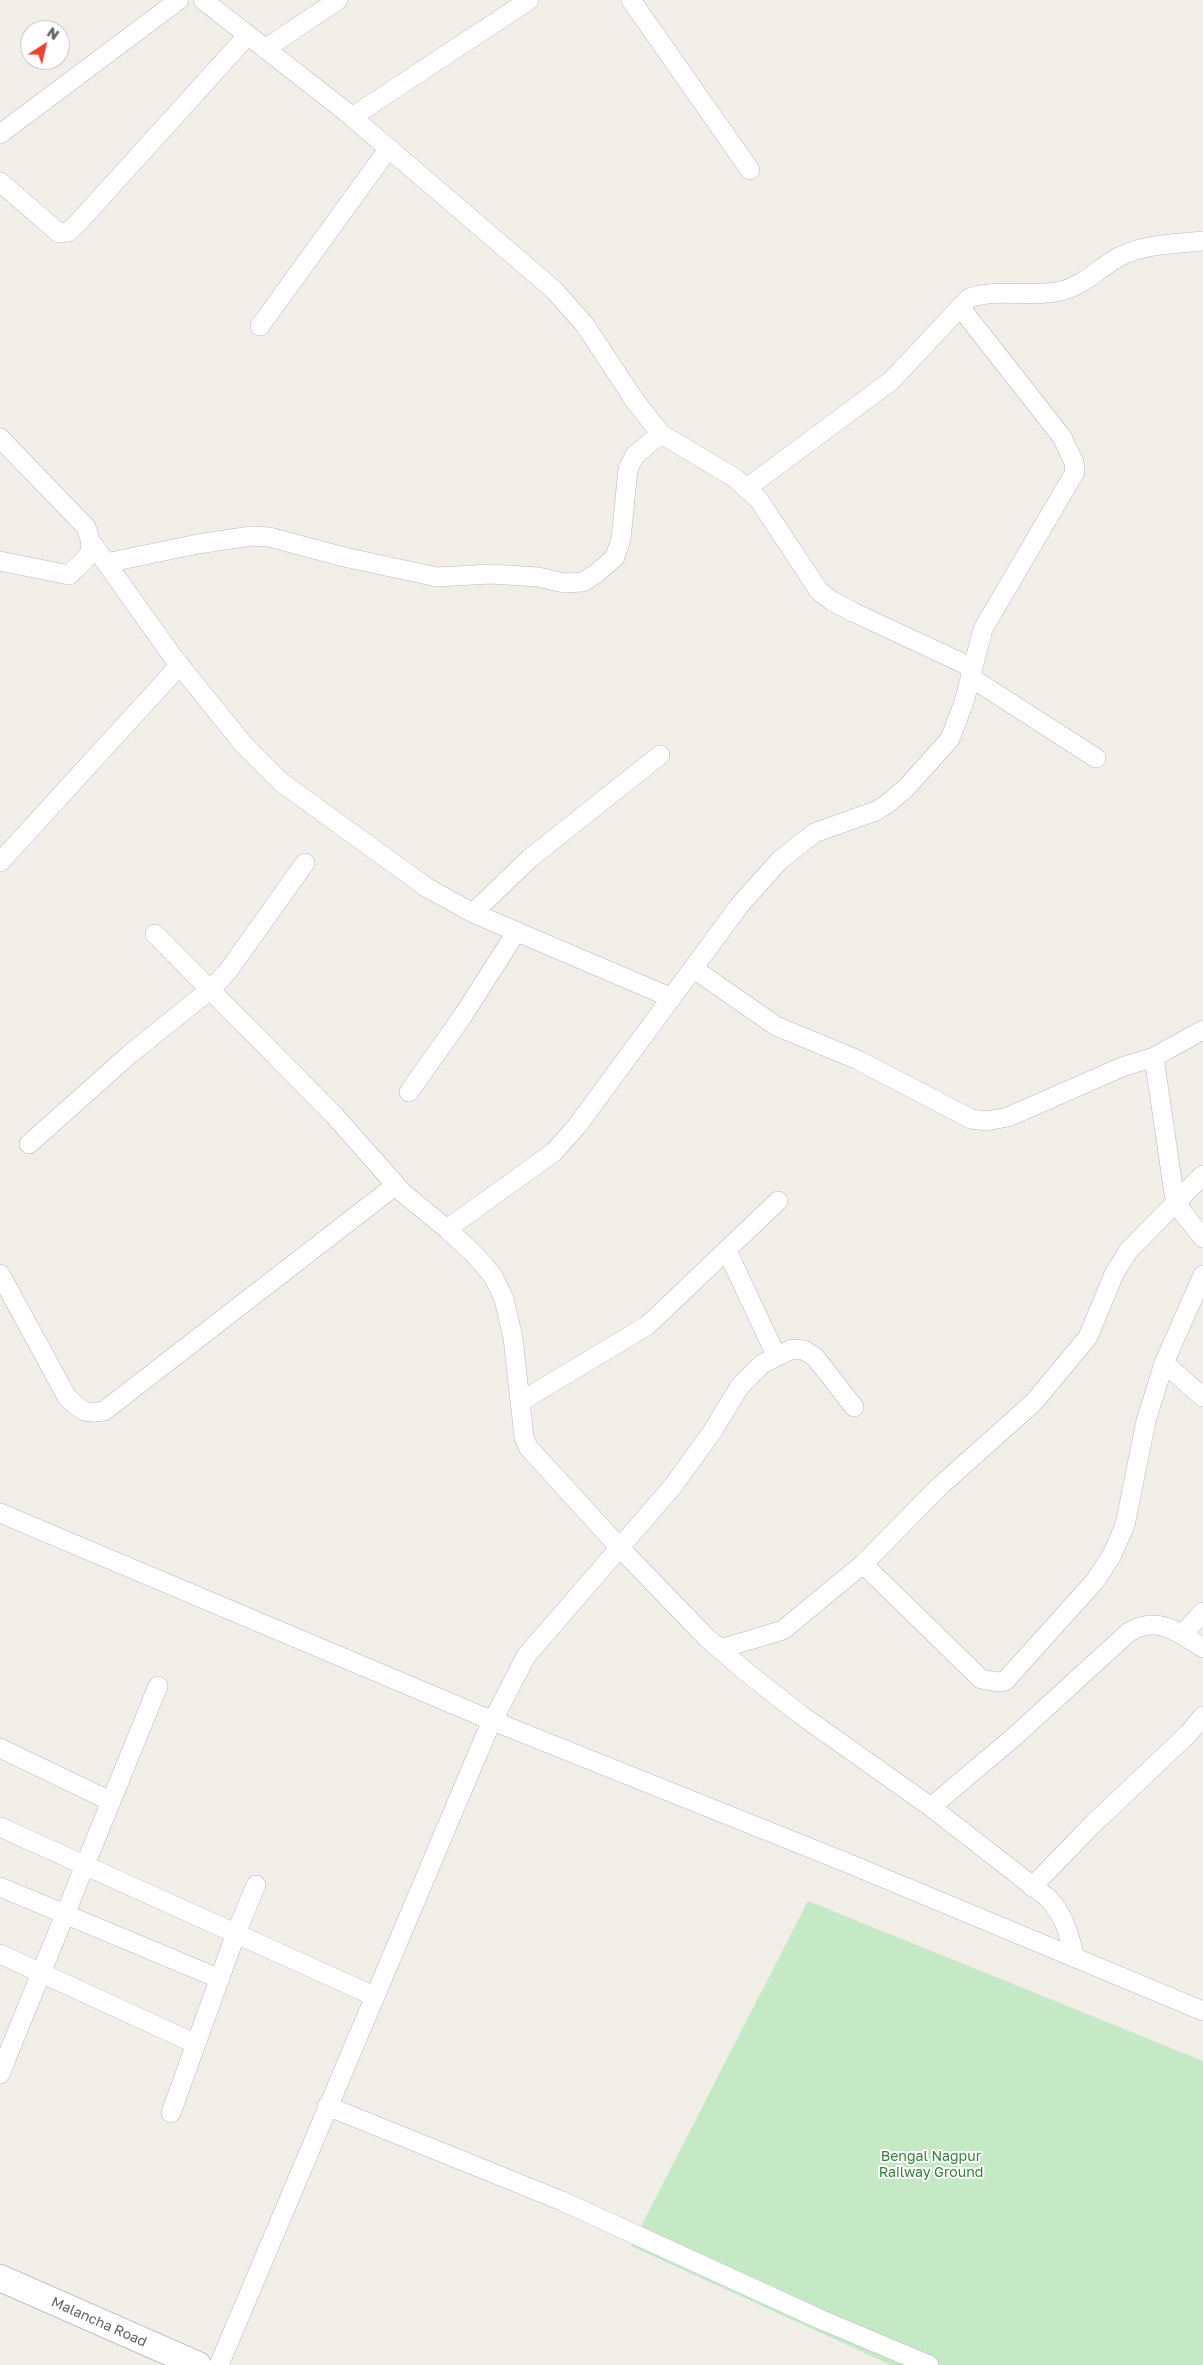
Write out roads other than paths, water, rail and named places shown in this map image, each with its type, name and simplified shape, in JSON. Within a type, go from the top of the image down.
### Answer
[{"type":"main road","name":"Malancha Road","points":[[0,2278],[198,2365]]},
{"type":"street","points":[[0,134],[179,0]]},
{"type":"street","points":[[203,0],[352,117],[569,305],[585,325],[650,422],[662,434],[748,487],[759,500],[819,591],[832,601],[971,673],[1096,758]]},
{"type":"street","points":[[266,49],[338,0]]},
{"type":"street","points":[[352,117],[529,0]]},
{"type":"street","points":[[631,0],[750,170]]},
{"type":"street","points":[[0,182],[59,233],[68,232],[248,35]]},
{"type":"street","points":[[260,326],[389,148]]},
{"type":"street","points":[[748,487],[891,381],[969,298],[982,294],[1036,294],[1061,291],[1076,285],[1117,258],[1131,252],[1203,241]]},
{"type":"street","points":[[447,1229],[554,1152],[577,1126],[739,906],[792,849],[821,830],[876,811],[906,788],[950,739],[957,726],[983,628],[1075,472],[1074,462],[1062,437],[960,307]]},
{"type":"street","points":[[106,563],[198,544],[251,536],[269,537],[344,557],[437,577],[491,574],[538,577],[564,584],[583,582],[597,573],[615,557],[621,539],[628,469],[635,455],[662,434]]},
{"type":"street","points":[[0,438],[86,527],[92,543],[180,665],[244,745],[281,782],[426,887],[473,912],[672,998]]},
{"type":"street","points":[[0,562],[69,575],[90,554],[92,543]]},
{"type":"street","points":[[0,862],[180,665]]},
{"type":"street","points":[[473,912],[529,860],[660,755]]},
{"type":"street","points":[[29,1144],[130,1054],[211,990],[228,971],[305,863]]},
{"type":"street","points":[[409,1092],[462,1017],[517,930]]},
{"type":"street","points":[[155,934],[334,1115],[396,1185],[475,1255],[493,1276],[504,1299],[513,1338],[524,1437],[528,1447],[619,1547],[720,1649],[801,1715],[931,1807],[1059,1910],[1065,1921],[1075,1958]]},
{"type":"street","points":[[694,968],[776,1026],[858,1060],[971,1119],[986,1121],[1008,1117],[1122,1067],[1154,1057],[1203,1030]]},
{"type":"street","points":[[1154,1057],[1174,1194],[1183,1213],[1203,1238]]},
{"type":"street","points":[[720,1649],[783,1630],[863,1564],[940,1486],[1034,1402],[1088,1337],[1114,1274],[1129,1250],[1203,1175]]},
{"type":"street","points":[[0,1274],[67,1397],[78,1408],[90,1414],[104,1411],[396,1185]]},
{"type":"street","points":[[520,1402],[648,1325],[778,1201]]},
{"type":"street","points":[[726,1251],[776,1355]]},
{"type":"street","points":[[863,1564],[981,1679],[998,1682],[1005,1681],[1095,1581],[1112,1555],[1125,1525],[1146,1421],[1164,1363],[1203,1275]]},
{"type":"street","points":[[220,2365],[374,1996],[493,1720],[526,1656],[673,1486],[712,1432],[740,1386],[762,1364],[776,1355],[792,1349],[804,1350],[815,1357],[854,1407]]},
{"type":"street","points":[[1164,1363],[1203,1397]]},
{"type":"street","points":[[0,1513],[493,1720],[1203,2011]]},
{"type":"street","points":[[1182,1635],[1203,1612]]},
{"type":"street","points":[[931,1807],[1015,1736],[1129,1632],[1140,1626],[1152,1623],[1168,1627],[1203,1648]]},
{"type":"street","points":[[0,2074],[158,1686]]},
{"type":"street","points":[[1032,1887],[1092,1825],[1188,1734],[1203,1716]]},
{"type":"street","points":[[0,1748],[110,1802]]},
{"type":"street","points":[[0,1827],[374,1996]]},
{"type":"street","points":[[171,2113],[236,1933],[256,1885]]},
{"type":"street","points":[[0,1887],[220,1979]]},
{"type":"street","points":[[0,1954],[196,2044]]},
{"type":"street","points":[[328,2106],[562,2202],[822,2320],[929,2365]]},
{"type":"park label","name":"Bengal Nagpur Railway Ground","points":[[931,2166]]}]
